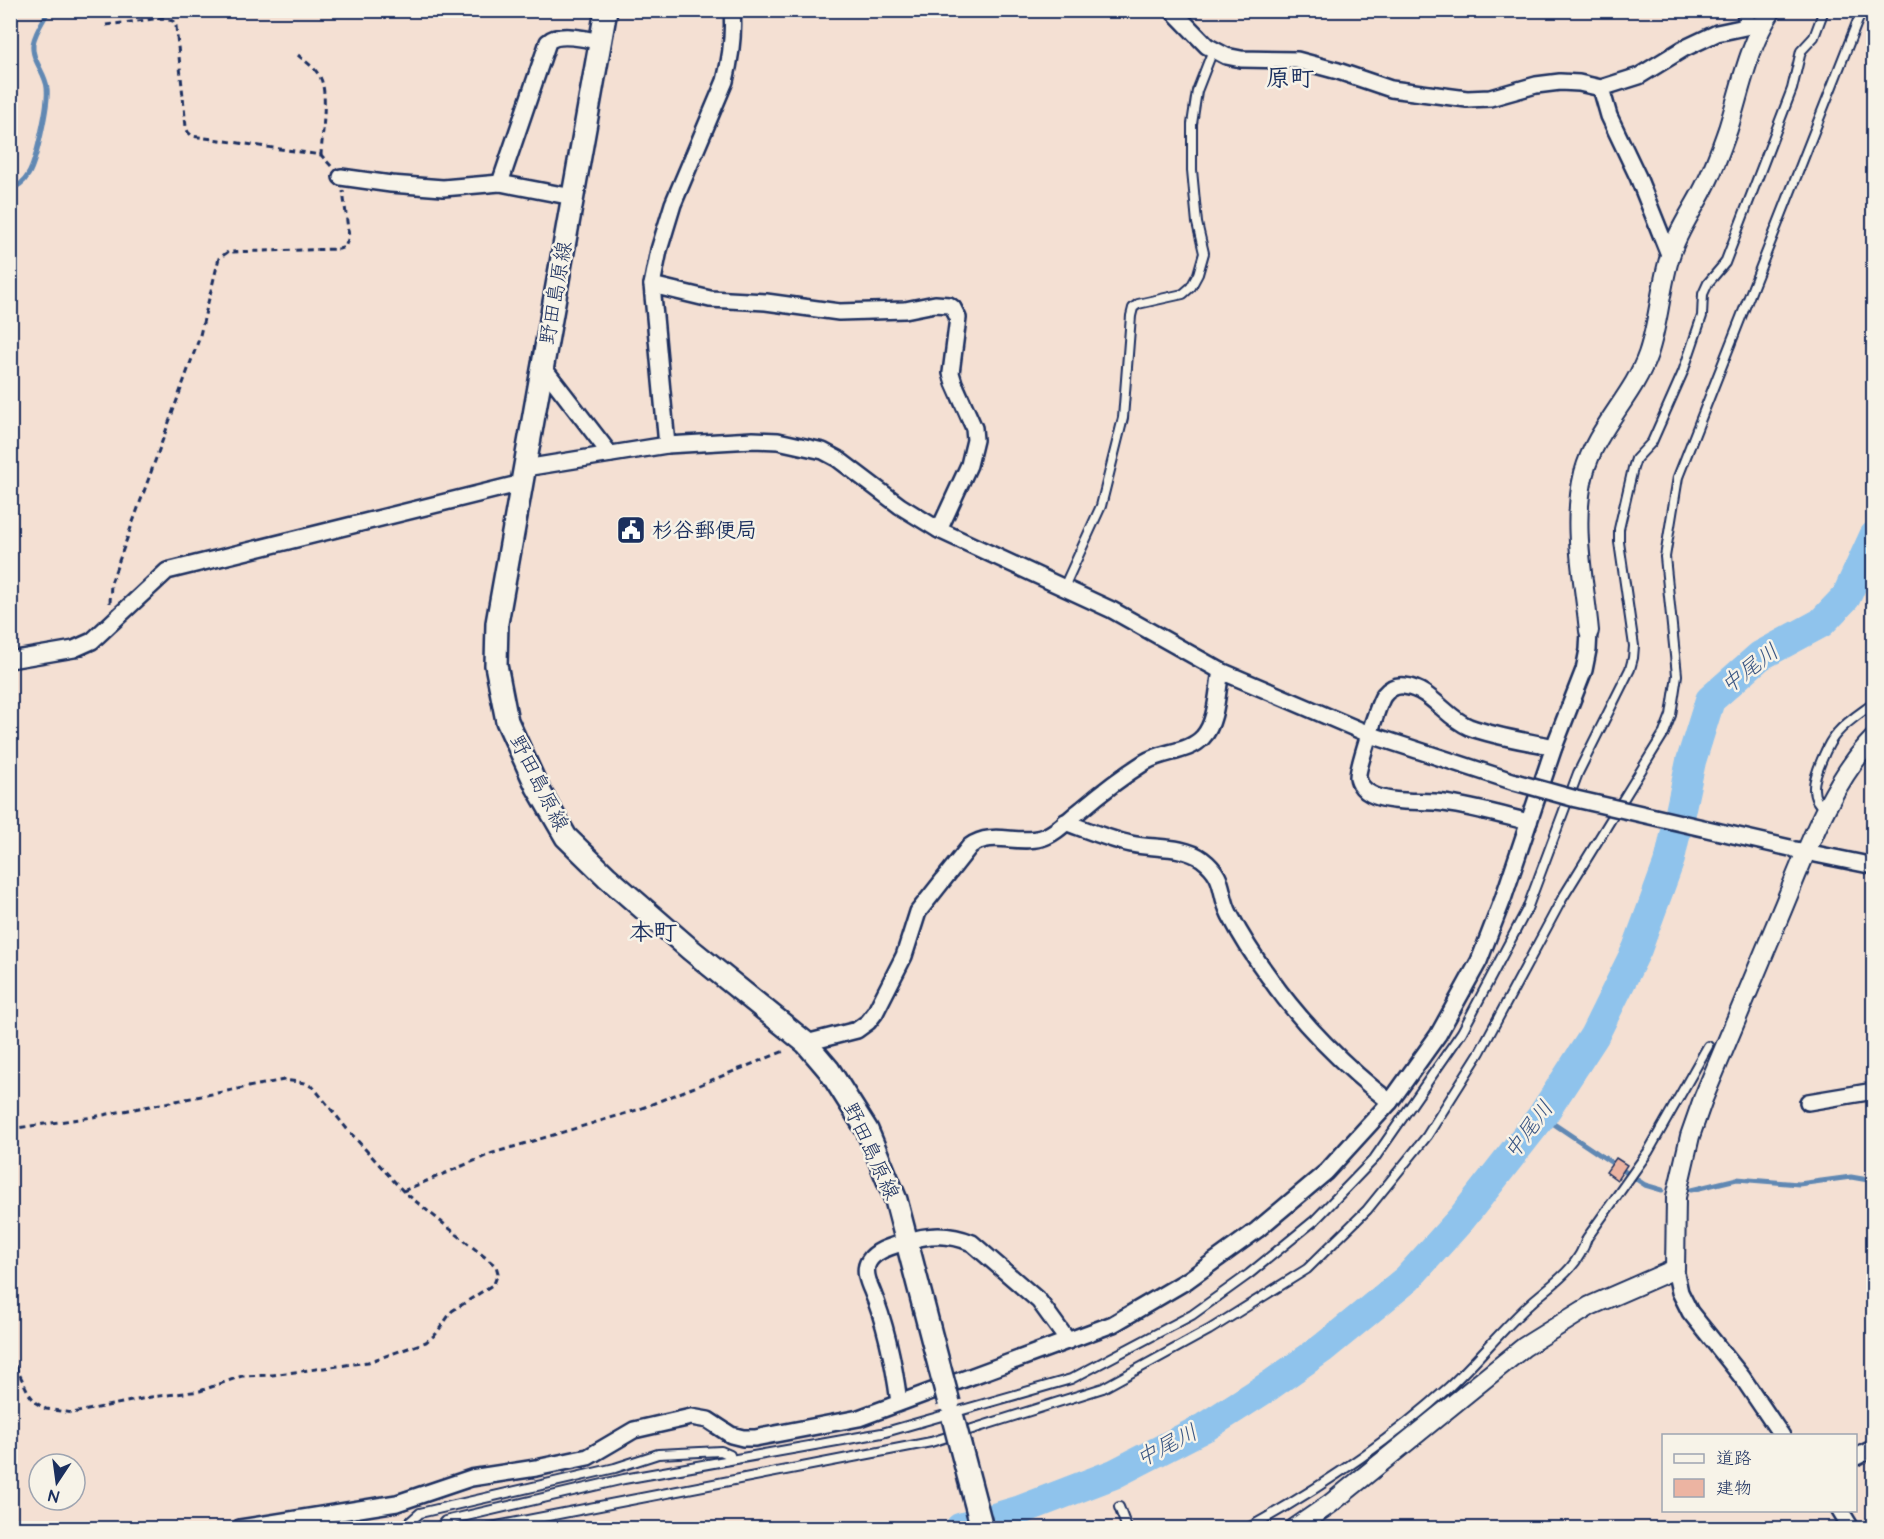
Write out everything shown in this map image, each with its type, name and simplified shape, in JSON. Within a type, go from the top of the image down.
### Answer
[{"type":"main road","name":"野田島原線","points":[[606,10],[497,623],[496,665],[507,721],[537,787],[566,837],[607,877],[691,951],[806,1043],[829,1070],[867,1130],[896,1200],[982,1528]]},
{"type":"street","points":[[667,444],[652,285],[659,250],[673,204],[725,81],[733,30],[732,10]]},
{"type":"street","points":[[1172,10],[1213,50],[1241,59],[1297,60],[1391,89],[1467,99],[1490,98],[1536,85],[1560,82],[1601,88],[1639,76],[1683,49],[1717,33],[1761,20]]},
{"type":"street","points":[[1745,10],[1761,20]]},
{"type":"street","points":[[240,1528],[397,1503],[471,1478],[588,1457],[634,1430],[691,1417],[708,1420],[731,1434],[743,1438],[755,1438],[859,1418],[1122,1319],[1188,1280],[1257,1230],[1326,1172],[1390,1102],[1438,1035],[1479,962],[1554,747],[1584,670],[1589,631],[1578,545],[1578,508],[1584,472],[1598,440],[1641,371],[1649,353],[1670,257],[1676,240],[1717,158],[1761,20]]},
{"type":"street","points":[[500,183],[548,42],[556,37],[601,42]]},
{"type":"street","points":[[1601,88],[1609,116],[1638,177],[1670,257]]},
{"type":"street","points":[[341,177],[443,188],[500,183],[573,197]]},
{"type":"street","points":[[652,285],[710,299],[766,302],[839,312],[905,310],[935,304],[949,305],[953,308],[958,318],[951,373],[974,428],[975,440],[969,465],[939,530]]},
{"type":"street","points":[[543,367],[610,454]]},
{"type":"street","points":[[10,660],[74,649],[92,641],[167,571],[610,454],[667,444],[753,440],[802,445],[838,459],[900,506],[939,530],[1112,610],[1221,672],[1371,735],[1515,782],[1576,799],[1874,866]]},
{"type":"street","points":[[806,1043],[857,1030],[876,1013],[904,956],[918,912],[970,846],[987,838],[1042,838],[1147,760],[1195,744],[1208,731],[1214,713],[1221,672]]},
{"type":"street","points":[[1529,822],[1442,802],[1383,798],[1373,795],[1360,785],[1358,778],[1360,762],[1380,703],[1392,687],[1402,686],[1414,688],[1425,694],[1467,726],[1554,747]]},
{"type":"street","points":[[1781,1434],[1742,1377],[1690,1311],[1680,1292],[1675,1269],[1676,1197],[1690,1136],[1703,1099],[1798,850],[1827,810],[1843,776],[1859,753],[1874,738]]},
{"type":"street","points":[[1065,822],[1108,838],[1132,844],[1183,851],[1202,860],[1222,883],[1229,914],[1269,977],[1296,1011],[1352,1070],[1390,1102]]},
{"type":"street","points":[[1808,1102],[1874,1091]]},
{"type":"street","points":[[899,1402],[895,1368],[883,1316],[868,1281],[867,1271],[868,1262],[876,1253],[907,1241],[942,1234],[972,1243],[1039,1301],[1068,1341]]},
{"type":"street","points":[[1295,1528],[1330,1504],[1524,1347],[1590,1305],[1675,1269]]},
{"type":"street","points":[[1857,1456],[1874,1448]]},
{"type":"street","points":[[1841,1512],[1851,1528]]},
{"type":"lane","points":[[439,1528],[442,1523],[457,1518],[624,1479],[882,1433],[951,1411],[981,1406],[1071,1379],[1192,1315],[1249,1274],[1315,1220],[1374,1160],[1462,1032],[1527,909],[1578,773],[1630,669],[1634,646],[1619,529],[1632,468],[1636,459],[1652,442],[1683,372],[1702,316],[1703,294],[1725,263],[1792,89],[1801,51],[1814,37],[1824,10]]},
{"type":"lane","points":[[486,1528],[931,1442],[1103,1388],[1209,1330],[1307,1269],[1367,1210],[1427,1136],[1480,1052],[1562,899],[1664,734],[1671,715],[1677,675],[1665,557],[1678,477],[1862,10]]},
{"type":"lane","points":[[1064,587],[1101,506],[1123,418],[1133,308],[1138,304],[1183,294],[1191,287],[1198,274],[1204,254],[1197,223],[1192,170],[1192,124],[1197,91],[1213,50]]},
{"type":"lane","points":[[1827,810],[1819,805],[1813,786],[1828,746],[1836,733],[1874,703]]},
{"type":"lane","points":[[1248,1528],[1319,1486],[1424,1409],[1451,1385],[1532,1302],[1554,1285],[1583,1253],[1587,1238],[1648,1152],[1708,1046]]},
{"type":"lane","points":[[395,1528],[404,1527],[420,1513],[615,1468],[658,1454],[721,1451],[730,1455],[731,1459]]},
{"type":"lane","points":[[1119,1507],[1127,1528]]},
{"type":"path","points":[[106,25],[162,18],[173,21],[177,26],[188,132],[192,136],[321,155],[341,177],[350,237],[345,247],[339,249],[228,252],[223,254],[217,262],[199,339],[111,583],[108,628]]},
{"type":"path","points":[[298,55],[312,66],[321,78],[324,93],[321,155]]},
{"type":"path","points":[[403,1191],[493,1153],[637,1110],[806,1043]]},
{"type":"path","points":[[10,1129],[93,1117],[284,1080],[305,1083],[314,1088],[347,1129],[403,1191],[496,1266],[498,1273],[494,1284],[452,1311],[436,1334],[426,1342],[368,1362],[272,1375],[242,1376],[228,1379],[200,1391],[151,1397],[73,1413],[46,1409],[36,1403],[29,1394],[10,1355]]},
{"type":"building","points":[[1616,1158],[1627,1165],[1617,1180],[1606,1172]]},
{"type":"waterway","points":[[10,189],[20,184],[28,175],[41,133],[47,88],[34,56],[33,44],[37,31],[49,10]]},
{"type":"waterway","name":"中尾川","points":[[960,1528],[1018,1511],[1114,1474],[1205,1427],[1323,1348],[1407,1279],[1462,1218],[1542,1116],[1594,1036],[1637,949],[1670,859],[1691,761],[1710,700],[1760,656],[1821,623],[1846,597],[1874,536]]},
{"type":"waterway","points":[[1542,1116],[1645,1185],[1662,1190]]},
{"type":"waterway","points":[[1691,1190],[1737,1179],[1799,1184],[1851,1177],[1874,1181]]},
{"type":"place","name":"杉谷郵便局","points":[[631,530]]},
{"type":"district","name":"原町","points":[[1290,79]]},
{"type":"district","name":"本町","points":[[653,933]]}]
